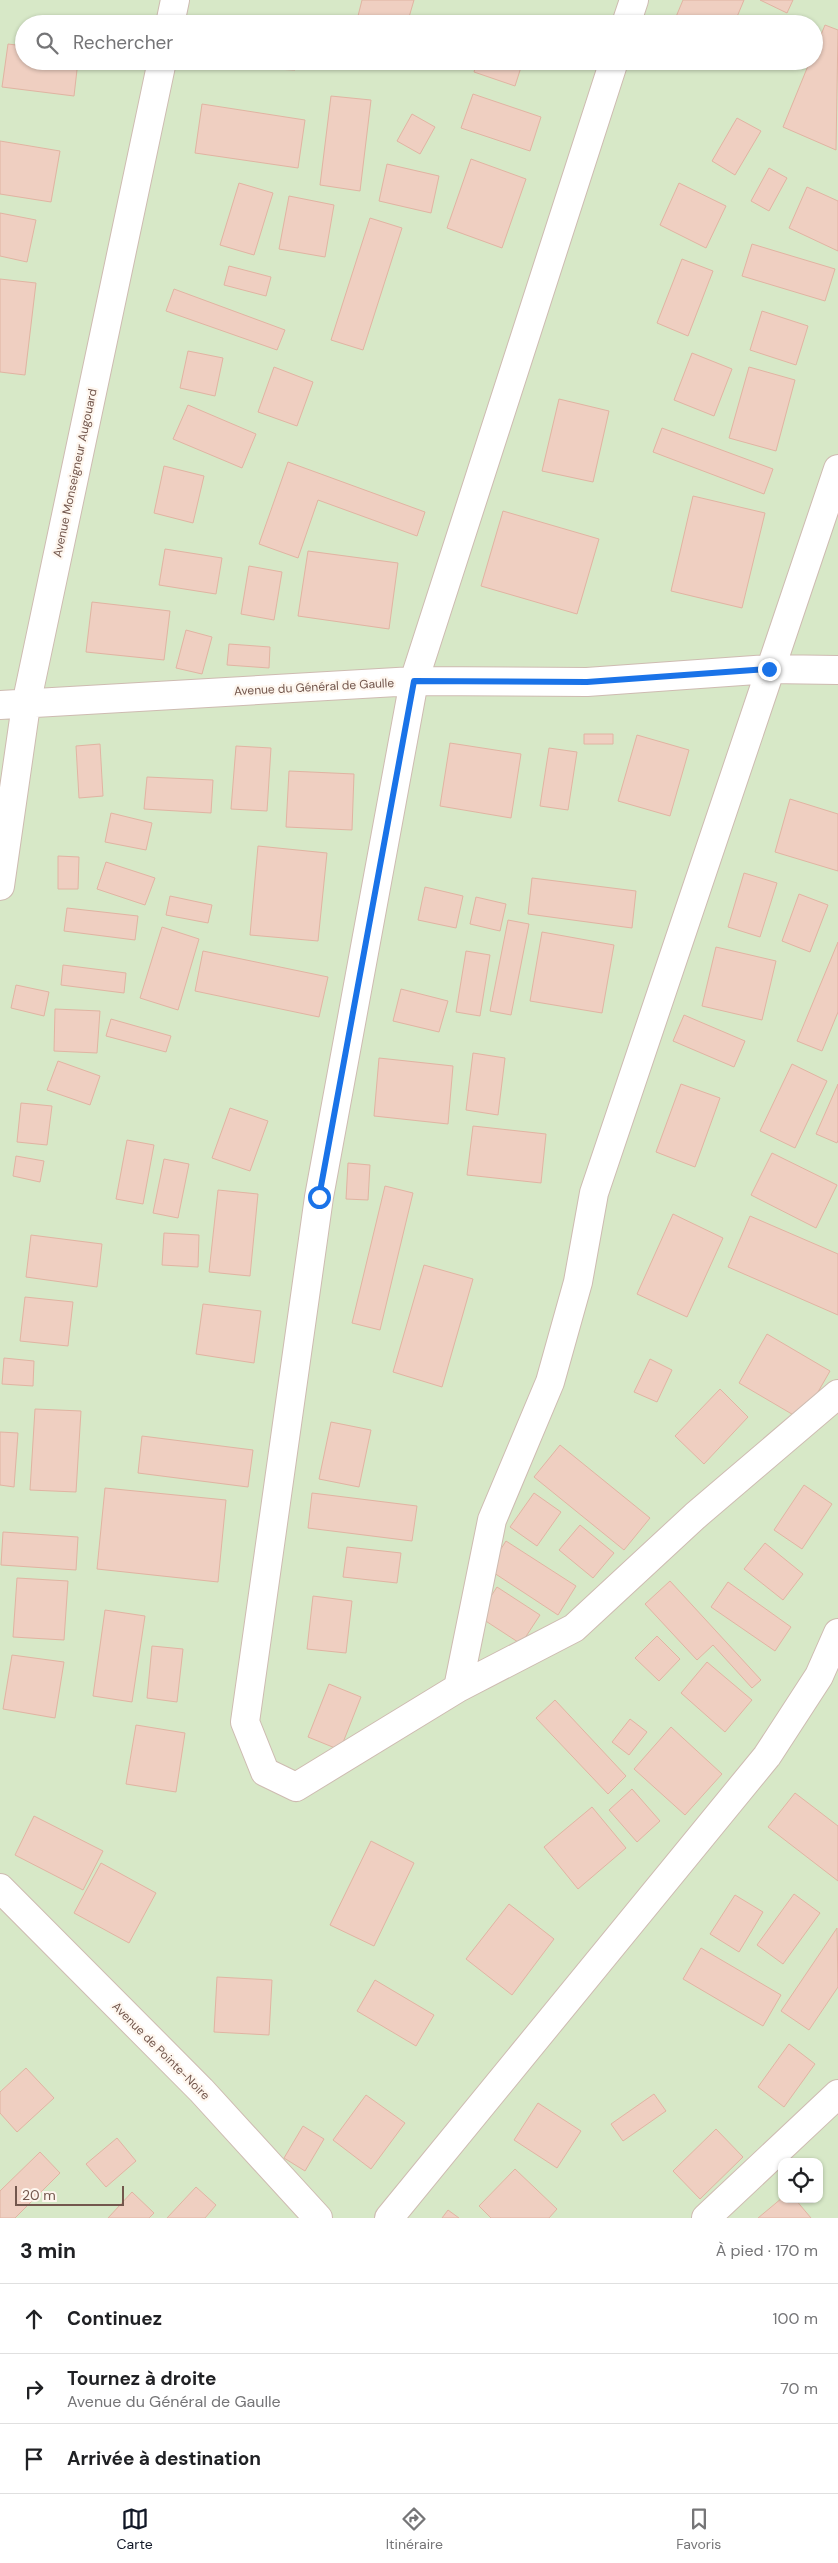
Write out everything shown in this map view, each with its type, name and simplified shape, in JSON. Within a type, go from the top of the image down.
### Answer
[{"type":"street","points":[[172,15],[174,0]]},
{"type":"street","points":[[629,15],[634,0]]},
{"type":"street","name":"Avenue Monseigneur Augouard","points":[[0,886],[13,705],[160,70]]},
{"type":"street","points":[[611,70],[414,681],[319,1197],[246,1722],[265,1772],[296,1787],[458,1688],[574,1628],[695,1516],[838,1394]]},
{"type":"street","points":[[458,1688],[492,1520],[550,1382],[578,1282],[594,1192],[838,469]]},
{"type":"street","name":"Avenue du Général de Gaulle","points":[[13,705],[414,681],[587,682],[769,669],[838,670]]},
{"type":"street","points":[[389,2218],[767,1756],[819,1676],[838,1633]]},
{"type":"street","name":"Avenue de Pointe-Noire","points":[[0,1888],[201,2090],[318,2218]]},
{"type":"street","points":[[706,2218],[838,2094]]},
{"type":"green space","points":[[0,0],[838,0],[838,2218],[0,2218]]},
{"type":"building","points":[[362,0],[414,0],[410,15],[358,15]]},
{"type":"building","points":[[683,0],[744,0],[738,15],[677,15]]},
{"type":"building","points":[[760,0],[793,0],[787,13]]},
{"type":"building","points":[[825,25],[838,30],[836,150],[783,127],[806,70],[823,70],[823,30]]},
{"type":"building","points":[[8,44],[15,45],[15,70],[77,70],[74,96],[2,87]]},
{"type":"building","points":[[475,70],[520,70],[515,86],[474,72]]},
{"type":"building","points":[[473,94],[541,117],[530,151],[461,128]]},
{"type":"building","points":[[331,96],[371,100],[360,191],[320,185]]},
{"type":"building","points":[[202,104],[305,120],[298,168],[195,153]]},
{"type":"building","points":[[412,114],[435,127],[420,154],[397,141]]},
{"type":"building","points":[[737,118],[761,131],[735,175],[712,161]]},
{"type":"building","points":[[0,141],[60,151],[51,202],[0,194]]},
{"type":"building","points":[[471,159],[526,179],[502,248],[447,228]]},
{"type":"building","points":[[387,164],[439,176],[431,213],[379,201]]},
{"type":"building","points":[[769,168],[787,178],[769,211],[751,201]]},
{"type":"building","points":[[239,183],[273,193],[254,255],[220,245]]},
{"type":"building","points":[[679,183],[726,206],[706,248],[660,225]]},
{"type":"building","points":[[807,187],[838,201],[838,251],[789,228]]},
{"type":"building","points":[[289,196],[334,205],[325,257],[279,249]]},
{"type":"building","points":[[0,213],[36,220],[27,262],[0,256]]},
{"type":"building","points":[[370,218],[402,228],[363,350],[331,340]]},
{"type":"building","points":[[752,244],[835,269],[825,301],[742,276]]},
{"type":"building","points":[[682,259],[713,271],[688,336],[657,323]]},
{"type":"building","points":[[229,266],[271,277],[266,296],[224,285]]},
{"type":"building","points":[[0,279],[36,283],[25,375],[0,372]]},
{"type":"building","points":[[174,289],[285,330],[277,350],[166,311]]},
{"type":"building","points":[[762,311],[808,326],[796,365],[750,350]]},
{"type":"building","points":[[188,351],[223,358],[215,396],[180,388]]},
{"type":"building","points":[[692,353],[732,369],[714,416],[674,400]]},
{"type":"building","points":[[274,367],[313,382],[297,426],[258,412]]},
{"type":"building","points":[[749,367],[795,380],[776,451],[729,438]]},
{"type":"building","points":[[559,399],[609,411],[593,482],[542,471]]},
{"type":"building","points":[[188,405],[256,434],[242,468],[173,439]]},
{"type":"building","points":[[662,428],[773,469],[764,494],[653,452]]},
{"type":"building","points":[[288,462],[425,512],[417,536],[318,500],[298,558],[259,544]]},
{"type":"building","points":[[164,466],[204,476],[193,523],[154,513]]},
{"type":"building","points":[[693,496],[765,513],[742,608],[671,591]]},
{"type":"building","points":[[503,511],[599,539],[577,614],[481,586]]},
{"type":"building","points":[[165,549],[222,558],[216,594],[159,585]]},
{"type":"building","points":[[308,551],[398,563],[389,629],[298,616]]},
{"type":"building","points":[[249,566],[282,572],[274,620],[241,614]]},
{"type":"building","points":[[92,602],[170,611],[164,660],[86,652]]},
{"type":"building","points":[[186,630],[212,637],[202,674],[176,668]]},
{"type":"building","points":[[229,644],[270,647],[269,668],[227,665]]},
{"type":"building","points":[[584,734],[613,734],[613,744],[584,744]]},
{"type":"building","points":[[637,735],[689,750],[670,816],[618,801]]},
{"type":"building","points":[[450,743],[521,754],[511,818],[440,806]]},
{"type":"building","points":[[100,744],[103,796],[79,798],[76,746]]},
{"type":"building","points":[[236,746],[271,748],[267,811],[231,809]]},
{"type":"building","points":[[549,748],[577,752],[568,810],[540,806]]},
{"type":"building","points":[[289,771],[354,774],[352,830],[286,827]]},
{"type":"building","points":[[147,777],[213,780],[211,813],[144,809]]},
{"type":"building","points":[[790,799],[838,814],[838,871],[775,852]]},
{"type":"building","points":[[111,813],[152,823],[146,850],[105,842]]},
{"type":"building","points":[[258,846],[327,853],[318,941],[250,935]]},
{"type":"building","points":[[58,856],[79,857],[78,889],[58,889]]},
{"type":"building","points":[[106,862],[155,878],[145,905],[97,889]]},
{"type":"building","points":[[744,873],[777,883],[760,937],[728,927]]},
{"type":"building","points":[[532,878],[636,891],[632,928],[528,914]]},
{"type":"building","points":[[425,887],[463,896],[456,928],[418,920]]},
{"type":"building","points":[[799,894],[828,905],[810,952],[782,941]]},
{"type":"building","points":[[170,896],[212,905],[208,923],[166,915]]},
{"type":"building","points":[[476,897],[506,904],[500,931],[470,924]]},
{"type":"building","points":[[67,908],[138,916],[135,940],[64,931]]},
{"type":"building","points":[[508,920],[529,924],[511,1015],[490,1011]]},
{"type":"building","points":[[162,927],[199,939],[178,1010],[140,998]]},
{"type":"building","points":[[542,932],[614,945],[602,1013],[530,1001]]},
{"type":"building","points":[[838,942],[838,1012],[822,1051],[797,1041]]},
{"type":"building","points":[[716,947],[776,961],[762,1020],[702,1006]]},
{"type":"building","points":[[203,951],[328,977],[319,1017],[195,991]]},
{"type":"building","points":[[466,951],[490,955],[480,1016],[456,1012]]},
{"type":"building","points":[[63,965],[126,973],[124,993],[61,985]]},
{"type":"building","points":[[16,985],[49,992],[44,1016],[11,1008]]},
{"type":"building","points":[[401,989],[448,1001],[439,1032],[393,1021]]},
{"type":"building","points":[[55,1009],[100,1011],[97,1053],[54,1051]]},
{"type":"building","points":[[684,1015],[745,1041],[734,1067],[673,1041]]},
{"type":"building","points":[[111,1019],[171,1036],[166,1052],[106,1036]]},
{"type":"building","points":[[473,1053],[505,1058],[498,1115],[466,1110]]},
{"type":"building","points":[[379,1058],[453,1066],[448,1124],[374,1116]]},
{"type":"building","points":[[58,1061],[100,1076],[90,1105],[47,1090]]},
{"type":"building","points":[[792,1064],[827,1081],[795,1148],[760,1131]]},
{"type":"building","points":[[681,1084],[720,1098],[695,1167],[656,1152]]},
{"type":"building","points":[[838,1084],[838,1140],[837,1143],[816,1134]]},
{"type":"building","points":[[21,1103],[52,1106],[47,1145],[17,1142]]},
{"type":"building","points":[[230,1108],[268,1121],[250,1171],[212,1158]]},
{"type":"building","points":[[473,1126],[546,1134],[541,1183],[467,1175]]},
{"type":"building","points":[[127,1140],[154,1145],[143,1204],[116,1199]]},
{"type":"building","points":[[772,1153],[837,1185],[816,1228],[751,1195]]},
{"type":"building","points":[[16,1156],[44,1161],[40,1182],[13,1176]]},
{"type":"building","points":[[164,1159],[189,1164],[178,1218],[153,1213]]},
{"type":"building","points":[[348,1163],[370,1165],[368,1200],[346,1199]]},
{"type":"building","points":[[385,1186],[413,1193],[380,1330],[352,1323]]},
{"type":"building","points":[[218,1190],[258,1194],[250,1276],[209,1272]]},
{"type":"building","points":[[673,1214],[723,1238],[687,1317],[637,1294]]},
{"type":"building","points":[[750,1216],[838,1254],[838,1315],[728,1267]]},
{"type":"building","points":[[164,1233],[199,1235],[198,1267],[162,1265]]},
{"type":"building","points":[[31,1235],[102,1244],[97,1287],[26,1277]]},
{"type":"building","points":[[424,1265],[473,1279],[442,1387],[393,1372]]},
{"type":"building","points":[[25,1297],[73,1302],[68,1346],[20,1341]]},
{"type":"building","points":[[203,1304],[261,1311],[254,1363],[196,1354]]},
{"type":"building","points":[[767,1334],[830,1371],[802,1420],[739,1383]]},
{"type":"building","points":[[4,1358],[34,1361],[33,1386],[2,1384]]},
{"type":"building","points":[[650,1359],[672,1370],[657,1402],[634,1392]]},
{"type":"building","points":[[720,1389],[748,1417],[704,1464],[675,1436]]},
{"type":"building","points":[[35,1409],[81,1411],[76,1492],[30,1490]]},
{"type":"building","points":[[331,1422],[371,1430],[359,1487],[319,1479]]},
{"type":"building","points":[[0,1432],[18,1433],[14,1487],[0,1485]]},
{"type":"building","points":[[142,1436],[253,1450],[248,1487],[138,1473]]},
{"type":"building","points":[[560,1445],[650,1518],[624,1550],[534,1477]]},
{"type":"building","points":[[804,1485],[832,1504],[802,1549],[774,1530]]},
{"type":"building","points":[[105,1488],[226,1500],[218,1582],[97,1569]]},
{"type":"building","points":[[312,1493],[417,1506],[412,1541],[308,1528]]},
{"type":"building","points":[[534,1493],[561,1512],[537,1546],[510,1527]]},
{"type":"building","points":[[580,1525],[614,1553],[593,1578],[559,1550]]},
{"type":"building","points":[[3,1532],[78,1537],[76,1570],[1,1565]]},
{"type":"building","points":[[506,1541],[576,1586],[558,1615],[488,1569]]},
{"type":"building","points":[[765,1543],[803,1574],[783,1600],[744,1569]]},
{"type":"building","points":[[347,1547],[401,1553],[397,1583],[343,1577]]},
{"type":"building","points":[[17,1578],[68,1581],[64,1640],[13,1637]]},
{"type":"building","points":[[670,1581],[761,1680],[752,1688],[713,1645],[697,1660],[645,1604]]},
{"type":"building","points":[[728,1582],[791,1627],[775,1651],[711,1607]]},
{"type":"building","points":[[497,1587],[540,1615],[521,1644],[478,1616]]},
{"type":"building","points":[[313,1596],[352,1601],[346,1653],[307,1649]]},
{"type":"building","points":[[105,1610],[145,1616],[132,1702],[93,1696]]},
{"type":"building","points":[[657,1636],[680,1659],[659,1681],[635,1658]]},
{"type":"building","points":[[152,1646],[183,1649],[177,1702],[147,1698]]},
{"type":"building","points":[[12,1655],[64,1662],[55,1718],[3,1709]]},
{"type":"building","points":[[707,1662],[752,1700],[725,1732],[681,1693]]},
{"type":"building","points":[[329,1684],[361,1697],[340,1750],[308,1737]]},
{"type":"building","points":[[555,1700],[626,1776],[608,1794],[536,1718]]},
{"type":"building","points":[[630,1719],[647,1732],[629,1755],[612,1742]]},
{"type":"building","points":[[136,1725],[185,1733],[176,1792],[126,1784]]},
{"type":"building","points":[[671,1727],[722,1774],[685,1815],[634,1769]]},
{"type":"building","points":[[632,1789],[660,1821],[637,1842],[609,1810]]},
{"type":"building","points":[[795,1793],[838,1826],[838,1881],[768,1827]]},
{"type":"building","points":[[592,1807],[626,1848],[578,1889],[544,1847]]},
{"type":"building","points":[[34,1816],[103,1851],[83,1890],[15,1855]]},
{"type":"building","points":[[371,1841],[414,1863],[374,1946],[330,1925]]},
{"type":"building","points":[[101,1863],[156,1893],[129,1943],[74,1913]]},
{"type":"building","points":[[794,1894],[820,1913],[783,1964],[757,1945]]},
{"type":"building","points":[[735,1895],[763,1912],[739,1952],[710,1934]]},
{"type":"building","points":[[509,1904],[554,1939],[512,1995],[466,1959]]},
{"type":"building","points":[[837,1928],[838,1987],[809,2030],[781,2011]]},
{"type":"building","points":[[701,1948],[781,1995],[763,2026],[683,1979]]},
{"type":"building","points":[[217,1977],[272,1980],[269,2035],[214,2032]]},
{"type":"building","points":[[375,1980],[434,2015],[416,2046],[357,2011]]},
{"type":"building","points":[[789,2044],[815,2064],[784,2107],[758,2087]]},
{"type":"building","points":[[26,2068],[54,2098],[17,2132],[0,2113],[0,2092]]},
{"type":"building","points":[[654,2094],[666,2111],[623,2141],[611,2124]]},
{"type":"building","points":[[366,2095],[405,2123],[371,2169],[333,2140]]},
{"type":"building","points":[[538,2103],[581,2131],[557,2168],[514,2140]]},
{"type":"building","points":[[303,2126],[324,2139],[305,2171],[284,2158]]},
{"type":"building","points":[[716,2129],[743,2157],[700,2199],[673,2171]]},
{"type":"building","points":[[117,2138],[136,2161],[106,2187],[86,2164]]},
{"type":"building","points":[[40,2152],[60,2173],[15,2218],[0,2218],[0,2191]]},
{"type":"building","points":[[515,2169],[557,2209],[549,2218],[491,2218],[479,2206]]},
{"type":"building","points":[[196,2187],[216,2205],[205,2218],[167,2218]]},
{"type":"building","points":[[132,2192],[154,2213],[149,2218],[108,2218]]},
{"type":"building","points":[[778,2201],[778,2203],[798,2203],[811,2218],[758,2218]]},
{"type":"building","points":[[448,2210],[459,2218],[442,2218]]},
{"type":"route","points":[[319,1197],[414,681],[587,682],[769,669]]}]
